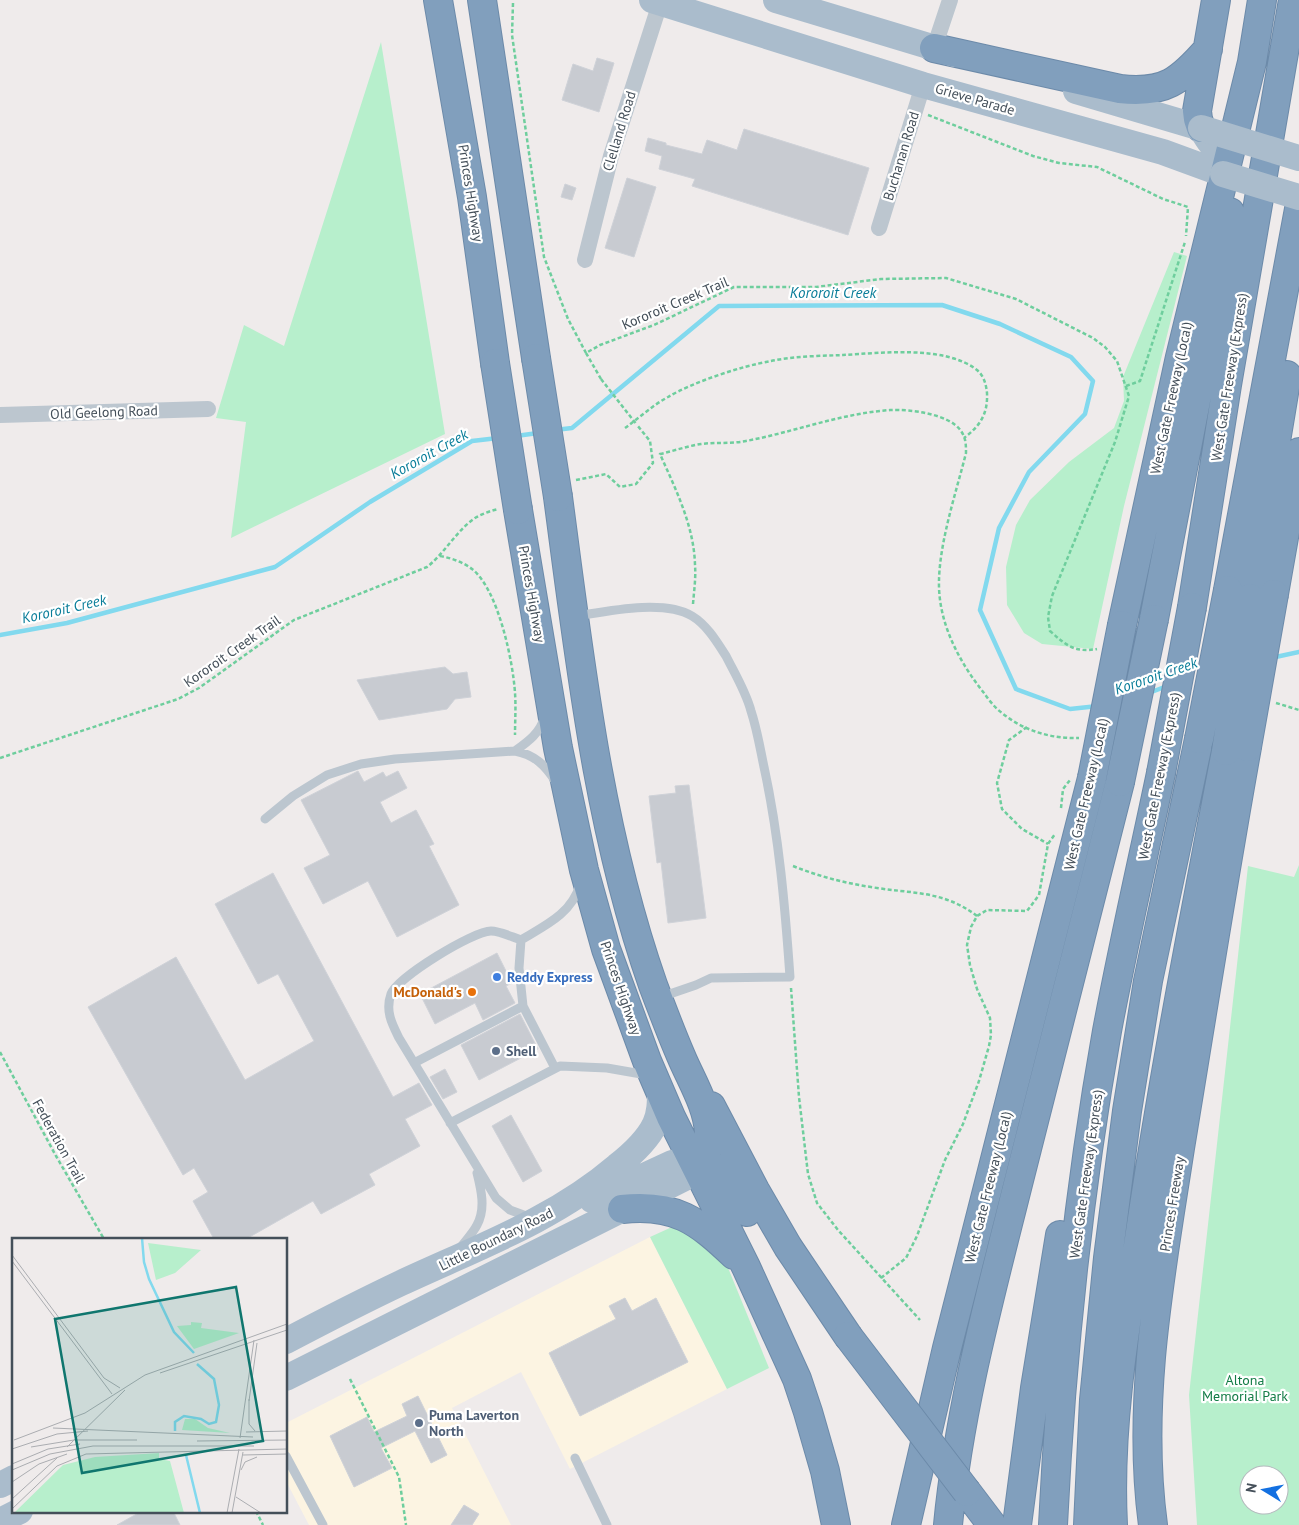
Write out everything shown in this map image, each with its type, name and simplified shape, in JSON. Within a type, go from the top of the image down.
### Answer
[{"type":"highway","name":"Princes Highway","points":[[438,0],[472,197],[495,362],[548,693],[569,804],[584,870],[613,970],[657,1084],[697,1163],[797,1379],[825,1471],[836,1525]]},
{"type":"highway","points":[[482,0],[558,498],[593,747],[610,837],[626,902],[658,998],[699,1098],[708,1128],[708,1142],[697,1163],[714,1167],[726,1178],[775,1256],[810,1304],[832,1326],[848,1336]]},
{"type":"highway","points":[[1201,128],[1197,111],[1216,0]]},
{"type":"highway","name":"West Gate Freeway (Local)","points":[[906,1525],[1083,778],[1122,625],[1180,358],[1252,62],[1262,0]]},
{"type":"highway","name":"West Gate Freeway (Express)","points":[[1053,1525],[1061,1389],[1075,1254],[1107,1032],[1161,773],[1192,607],[1227,385],[1293,0]]},
{"type":"highway","points":[[934,48],[1134,91],[1164,87],[1189,70],[1208,49]]},
{"type":"highway","points":[[948,1525],[960,1433],[971,1379],[996,1270],[1120,782],[1154,619],[1224,255],[1252,62]]},
{"type":"highway","points":[[1120,1361],[1197,995],[1222,886],[1251,594],[1299,209]]},
{"type":"highway","points":[[1251,594],[1289,365],[1299,269]]},
{"type":"highway","points":[[1088,1525],[1094,1400],[1108,1258],[1127,1111],[1148,981],[1199,739],[1299,452]]},
{"type":"highway","points":[[1113,1525],[1113,1446],[1120,1361],[1153,1141],[1237,749]]},
{"type":"highway","name":"Princes Freeway","points":[[1153,1525],[1148,1461],[1151,1356],[1161,1275],[1222,886]]},
{"type":"highway","points":[[613,970],[625,969],[631,966],[638,941]]},
{"type":"highway","points":[[1017,1525],[1047,1307],[1077,1146],[1107,1032]]},
{"type":"highway","points":[[680,1055],[719,1119],[788,1247],[848,1336],[992,1525]]},
{"type":"highway","points":[[622,1209],[652,1208],[673,1212],[686,1217],[711,1233],[746,1267]]},
{"type":"main road","points":[[776,0],[1299,158]]},
{"type":"main road","name":"Grieve Parade","points":[[654,1],[923,85],[1163,152],[1225,166],[1299,198]]},
{"type":"main road","points":[[488,30],[492,11],[506,2]]},
{"type":"main road","points":[[923,85],[934,48]]},
{"type":"main road","points":[[1201,128],[1225,166],[1240,164],[1299,182]]},
{"type":"main road","name":"Little Boundary Road","points":[[288,1340],[402,1283],[545,1216],[572,1201],[604,1177],[638,1147],[652,1129],[659,1109],[657,1084]]},
{"type":"main road","points":[[545,1216],[586,1202],[672,1163],[697,1163]]},
{"type":"main road","points":[[288,1377],[683,1179],[697,1163]]},
{"type":"main road","points":[[0,1485],[12,1479]]},
{"type":"main road","points":[[0,1522],[18,1512]]},
{"type":"street","points":[[934,48],[950,0]]},
{"type":"street","name":"Clelland Road","points":[[585,260],[611,156],[654,1]]},
{"type":"street","name":"Buchanan Road","points":[[880,228],[923,85]]},
{"type":"street","name":"Old Geelong Road","points":[[0,415],[208,409]]},
{"type":"lane","points":[[574,617],[623,608],[654,607],[684,612],[692,616],[716,641],[736,675],[751,711],[769,790],[783,881],[790,977],[711,978],[658,998]]},
{"type":"lane","points":[[515,751],[531,739],[541,726],[548,693]]},
{"type":"lane","points":[[265,819],[292,796],[327,776],[361,764],[395,759],[515,751],[530,754],[542,764],[553,777],[569,804]]},
{"type":"lane","points":[[545,1216],[510,1210],[500,1202],[475,1165],[399,1038],[390,1020],[388,1008],[392,993],[401,981],[416,969],[459,944],[491,931],[521,940],[554,920],[568,908],[578,891],[584,870]]},
{"type":"lane","points":[[521,940],[519,968],[523,1006],[555,1068]]},
{"type":"lane","points":[[414,1063],[523,1006]]},
{"type":"lane","points":[[450,1124],[555,1068],[577,1066],[629,1071],[657,1084]]},
{"type":"lane","points":[[450,1262],[480,1220],[482,1209],[481,1190],[475,1165]]},
{"type":"lane","points":[[575,1458],[607,1525]]},
{"type":"lane","points":[[288,1460],[323,1525]]},
{"type":"path","points":[[506,2],[544,257],[568,319],[586,353],[601,379],[637,425]]},
{"type":"path","points":[[915,110],[1033,156],[1059,163],[1097,167],[1163,199],[1188,207],[1186,237],[1140,382],[1126,386]]},
{"type":"path","name":"Kororoit Creek Trail","points":[[586,353],[600,345],[654,325],[734,287],[816,287],[881,279],[946,278],[1016,299],[1093,338],[1105,347],[1117,361],[1129,396],[1115,442]]},
{"type":"path","points":[[625,428],[667,397],[701,383],[772,361],[822,356],[922,353],[966,364],[977,370],[984,378],[987,403],[983,418],[978,427],[964,438]]},
{"type":"path","points":[[692,616],[695,565],[690,529],[680,499],[660,454],[701,444],[743,442],[832,420],[891,410],[922,413],[946,420],[954,424],[961,431],[966,453],[941,554],[939,587],[944,621],[958,653],[972,678],[1001,713],[1039,734],[1061,738],[1087,738]]},
{"type":"path","name":"Kororoit Creek Trail","points":[[0,758],[178,699],[199,688],[294,620],[427,567],[440,556],[460,562],[471,568],[489,590],[498,611],[510,660],[515,693],[515,751]]},
{"type":"path","points":[[1273,702],[1299,710]]},
{"type":"path","points":[[1027,728],[1009,740],[997,783],[1000,800],[1002,808],[1022,829],[1048,844]]},
{"type":"path","points":[[1061,812],[1064,789],[1069,781],[1083,778]]},
{"type":"path","points":[[881,1278],[906,1258],[918,1236],[945,1160],[963,1124],[989,1046],[991,1035],[990,1018],[977,989],[970,964],[967,945],[970,927],[977,916],[987,910],[1026,912],[1039,895],[1048,844],[1056,833]]},
{"type":"path","points":[[780,861],[831,879],[871,887],[933,895],[951,900],[964,906],[977,916]]},
{"type":"path","points":[[790,977],[808,1174],[817,1203],[838,1230],[920,1320]]},
{"type":"path","name":"Federation Trail","points":[[0,1052],[56,1156],[103,1238]]},
{"type":"path","points":[[350,1379],[399,1477],[406,1525]]},
{"type":"path","points":[[256,1512],[263,1525]]},
{"type":"shaded area","points":[[650,1237],[727,1389],[570,1469],[521,1372],[452,1408],[511,1525],[309,1525],[288,1485],[288,1422]]},
{"type":"green space","points":[[381,42],[445,434],[231,538],[246,422],[216,418],[244,325],[284,346]]},
{"type":"green space","points":[[1174,252],[1187,256],[1124,506],[1093,649],[1042,644],[1024,633],[1007,605],[1006,567],[1016,525],[1030,500],[1069,462],[1114,428],[1124,401],[1123,377]]},
{"type":"green space","name":"Altona Memorial Park","points":[[1299,865],[1299,1525],[1197,1525],[1189,1395],[1248,866],[1294,877]]},
{"type":"green space","points":[[683,1222],[724,1258],[769,1368],[727,1389],[650,1237]]},
{"type":"building","points":[[597,58],[614,63],[599,112],[562,100],[573,64],[593,71]]},
{"type":"building","points":[[744,129],[869,168],[848,235],[692,186],[695,179],[659,169],[662,156],[645,151],[648,138],[666,143],[666,145],[702,154],[707,140],[737,150]]},
{"type":"building","points":[[627,178],[656,187],[634,257],[605,248]]},
{"type":"building","points":[[565,184],[576,188],[572,200],[561,197]]},
{"type":"building","points":[[445,667],[453,674],[467,672],[471,697],[455,699],[447,709],[379,720],[357,680]]},
{"type":"building","points":[[358,771],[364,782],[383,772],[386,777],[398,771],[407,788],[380,802],[391,823],[416,810],[434,844],[429,846],[459,905],[397,937],[368,881],[323,904],[304,868],[330,855],[301,800]]},
{"type":"building","points":[[689,785],[706,918],[668,923],[661,862],[657,863],[649,796],[676,793],[675,786]]},
{"type":"building","points":[[273,873],[393,1097],[419,1083],[432,1105],[405,1119],[420,1146],[369,1174],[375,1185],[321,1214],[313,1201],[248,1238],[213,1238],[193,1201],[208,1192],[194,1168],[183,1175],[88,1007],[176,957],[245,1080],[314,1041],[278,974],[258,984],[215,904]]},
{"type":"building","points":[[497,953],[512,983],[506,986],[515,1003],[483,1020],[475,1003],[435,1024],[420,994]]},
{"type":"building","points":[[520,1014],[538,1049],[479,1080],[461,1045]]},
{"type":"building","points":[[445,1069],[457,1092],[443,1099],[430,1077]]},
{"type":"building","points":[[511,1115],[542,1171],[523,1182],[492,1126]]},
{"type":"building","points":[[625,1298],[632,1311],[656,1298],[688,1362],[580,1416],[549,1353],[616,1319],[609,1306]]},
{"type":"building","points":[[418,1396],[447,1455],[431,1463],[415,1431],[381,1448],[392,1468],[354,1487],[330,1436],[367,1417],[374,1432],[407,1416],[402,1404]]},
{"type":"building","points":[[464,1505],[479,1514],[472,1525],[451,1525]]},
{"type":"building","points":[[140,1512],[174,1512],[180,1525],[117,1525]]},
{"type":"waterway","name":"Kororoit Creek","points":[[555,430],[572,428],[719,306],[942,305],[1000,324],[1071,357],[1093,381],[1085,414],[1029,472],[999,528],[980,610],[1016,689],[1070,709],[1098,706]]},
{"type":"waterway","name":"Kororoit Creek","points":[[516,436],[538,433]]},
{"type":"waterway","name":"Kororoit Creek","points":[[0,635],[67,623],[275,567],[370,502],[472,441],[498,438]]},
{"type":"waterway","name":"Kororoit Creek","points":[[1271,658],[1299,652]]},
{"type":"waterway","name":"Kororoit Creek","points":[[1149,693],[1167,686]]},
{"type":"place","name":"Reddy Express","points":[[497,977]]},
{"type":"place","name":"McDonald's","points":[[472,992]]},
{"type":"place","name":"Shell","points":[[496,1051]]},
{"type":"place","name":"Puma Laverton North","points":[[419,1423]]}]
